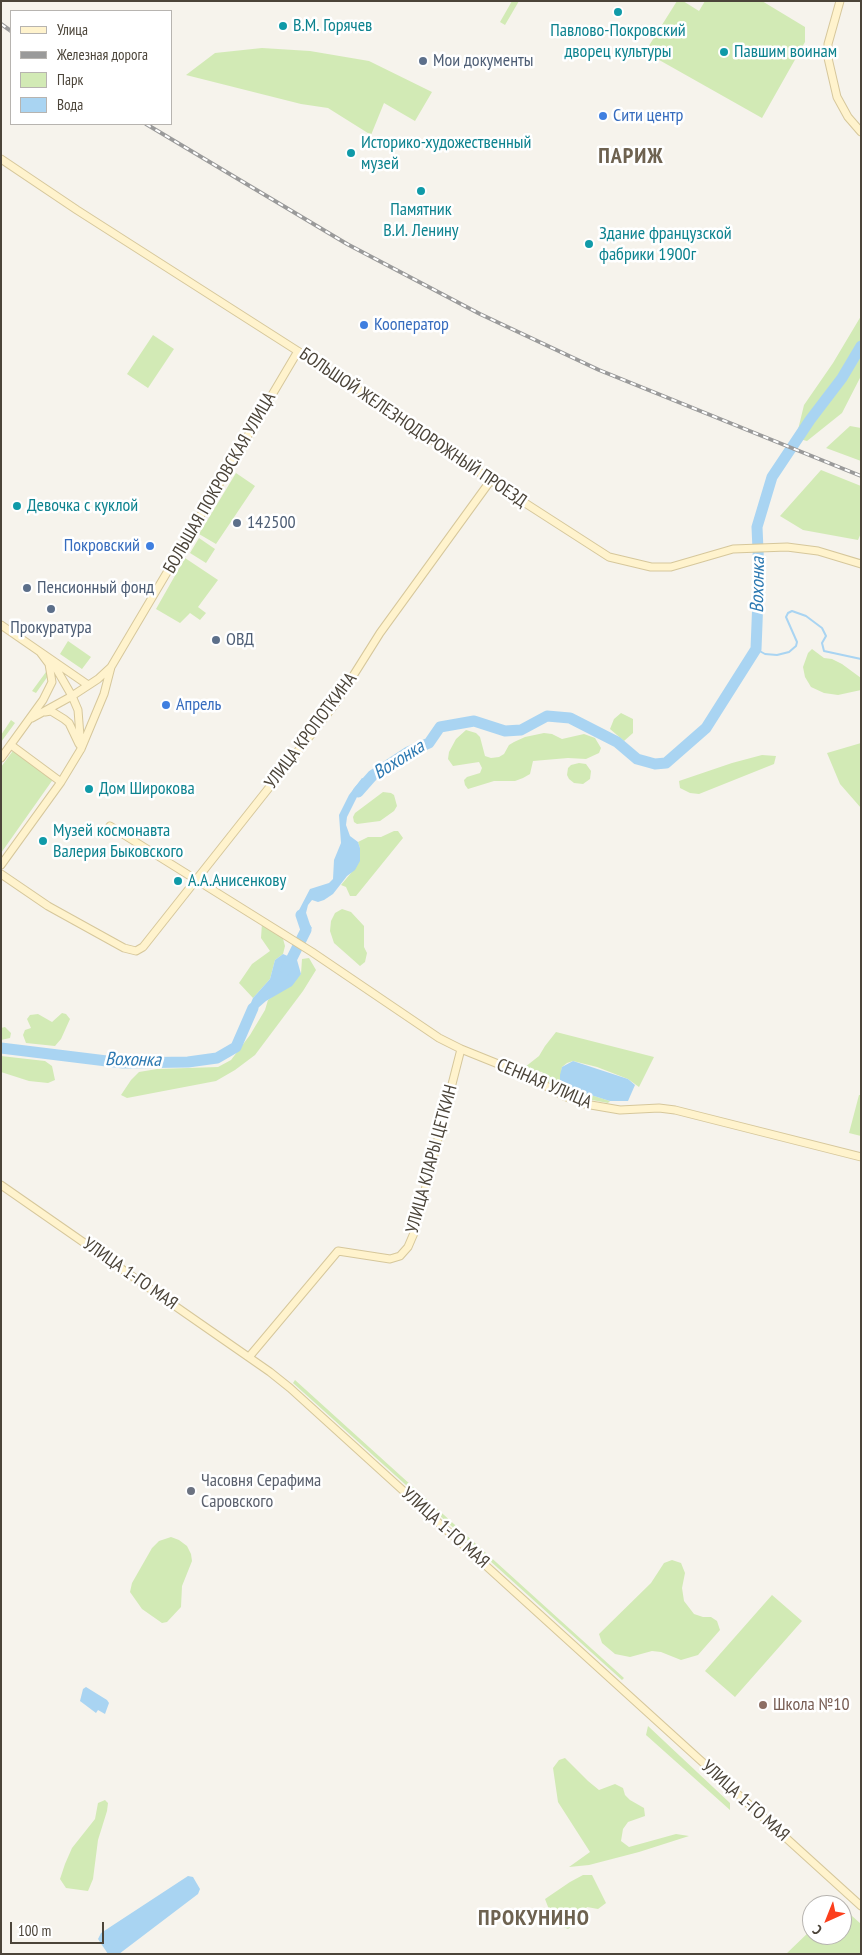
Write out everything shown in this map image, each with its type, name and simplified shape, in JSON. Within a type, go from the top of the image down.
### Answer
[{"type":"street","points":[[840,1],[828,44],[830,68],[837,97],[848,118],[861,132]]},
{"type":"street","name":"БОЛЬШОЙ ЖЕЛЕЗНОДОРОЖНЫЙ ПРОЕЗД","points":[[1,159],[76,210],[298,350],[588,545],[609,556],[632,564],[651,567],[671,567],[733,549],[787,546],[818,551],[861,564]]},
{"type":"street","name":"БОЛЬШАЯ ПОКРОВСКАЯ УЛИЦА","points":[[111,667],[298,350]]},
{"type":"street","name":"УЛИЦА КРОПОТКИНА","points":[[1,874],[48,906],[82,926],[124,948],[140,950],[336,702],[414,584],[491,480]]},
{"type":"street","points":[[1,624],[88,685]]},
{"type":"street","points":[[1,758],[43,700],[52,682],[49,664],[40,652]]},
{"type":"street","points":[[52,660],[78,710],[81,749]]},
{"type":"street","points":[[30,719],[72,696],[111,667]]},
{"type":"street","points":[[1,865],[61,782],[81,749],[104,694],[111,667]]},
{"type":"street","points":[[44,712],[51,711],[69,723],[81,749]]},
{"type":"street","points":[[11,745],[61,782]]},
{"type":"street","name":"СЕННАЯ УЛИЦА","points":[[110,826],[285,934],[420,1026],[461,1049],[522,1073],[564,1096],[585,1104],[620,1110],[659,1108],[675,1110],[861,1157]]},
{"type":"street","name":"УЛИЦА КЛАРЫ ЦЕТКИН","points":[[248,1357],[338,1251],[390,1259],[400,1256],[408,1247],[414,1233],[461,1049]]},
{"type":"street","name":"УЛИЦА 1-ГО МАЯ","points":[[1,1186],[290,1388],[861,1906]]},
{"type":"green space","points":[[512,1],[519,1],[505,25],[500,22]]},
{"type":"green space","points":[[677,1],[683,1],[699,11],[705,1],[762,1],[805,27],[805,42],[762,118],[645,52]]},
{"type":"green space","points":[[262,48],[310,51],[369,61],[432,92],[415,121],[384,103],[371,135],[328,108],[301,104],[186,75],[215,53]]},
{"type":"green space","points":[[861,316],[861,376],[842,413],[807,441],[796,438],[804,405],[833,363]]},
{"type":"green space","points":[[153,335],[174,349],[148,388],[127,374]]},
{"type":"green space","points":[[850,426],[861,428],[861,461],[826,448]]},
{"type":"green space","points":[[821,470],[861,486],[861,533],[858,540],[803,530],[780,516]]},
{"type":"green space","points":[[236,473],[255,486],[216,544],[199,534]]},
{"type":"green space","points":[[199,538],[215,549],[206,563],[190,553]]},
{"type":"green space","points":[[185,558],[218,580],[198,607],[206,613],[200,620],[190,613],[180,623],[156,609]]},
{"type":"green space","points":[[68,641],[91,657],[82,669],[60,654]]},
{"type":"green space","points":[[812,649],[824,658],[832,659],[842,664],[861,678],[861,690],[838,695],[824,693],[811,687],[805,677],[803,667],[808,653]]},
{"type":"green space","points":[[46,672],[48,676],[36,693],[32,691]]},
{"type":"green space","points":[[621,713],[633,719],[633,733],[624,741],[610,729],[614,719]]},
{"type":"green space","points":[[11,720],[15,723],[1,742],[1,735]]},
{"type":"green space","points":[[466,730],[476,733],[480,737],[485,756],[491,758],[504,754],[509,745],[514,742],[525,737],[544,733],[552,734],[562,739],[584,734],[595,738],[601,748],[599,753],[586,759],[568,758],[533,761],[530,774],[523,778],[515,781],[494,781],[468,789],[464,780],[467,777],[480,773],[482,768],[479,762],[453,766],[448,759],[449,752],[456,739]]},
{"type":"green space","points":[[861,743],[861,808],[840,784],[827,753]]},
{"type":"green space","points":[[15,748],[54,778],[1,853],[1,767]]},
{"type":"green space","points":[[762,755],[776,756],[774,764],[699,794],[690,793],[680,788],[679,781]]},
{"type":"green space","points":[[586,764],[591,771],[590,779],[583,784],[574,783],[567,775],[568,768],[571,765]]},
{"type":"green space","points":[[383,792],[394,795],[397,806],[394,811],[380,821],[357,824],[354,822],[353,817],[355,813]]},
{"type":"green space","points":[[398,831],[403,838],[356,896],[350,896],[346,887],[341,885],[351,873],[360,848],[358,842],[368,837],[381,837]]},
{"type":"green space","points":[[342,909],[351,912],[364,926],[364,947],[367,953],[365,962],[360,966],[334,943],[330,931],[331,921],[335,913]]},
{"type":"green space","points":[[262,923],[282,935],[285,946],[283,954],[275,960],[270,979],[253,998],[239,983],[252,964],[270,951],[261,938]]},
{"type":"green space","points":[[309,958],[316,970],[303,991],[255,1055],[235,1070],[216,1081],[127,1098],[121,1095],[139,1072],[157,1069],[218,1067],[231,1060],[250,1035],[265,1010],[268,1000],[301,974],[302,959]]},
{"type":"green space","points":[[62,1013],[66,1014],[70,1019],[61,1039],[55,1046],[26,1043],[23,1035],[25,1030],[31,1028],[27,1019],[30,1015],[38,1014],[52,1022]]},
{"type":"green space","points":[[5,1027],[11,1033],[10,1038],[1,1040],[1,1028]]},
{"type":"green space","points":[[556,1032],[654,1057],[639,1087],[628,1079],[597,1067],[573,1061],[567,1063],[562,1067],[560,1082],[569,1088],[610,1101],[608,1103],[592,1100],[556,1087],[540,1075],[543,1072],[529,1071],[525,1067],[539,1056]]},
{"type":"green space","points":[[1,1056],[45,1061],[52,1066],[55,1080],[48,1083],[29,1081],[1,1072]]},
{"type":"green space","points":[[859,1095],[861,1095],[861,1136],[849,1133]]},
{"type":"green space","points":[[295,1380],[624,1678],[622,1680],[293,1383]]},
{"type":"green space","points":[[171,1537],[187,1546],[192,1561],[182,1586],[181,1607],[167,1622],[162,1623],[142,1609],[130,1592],[132,1583],[152,1548],[159,1541]]},
{"type":"green space","points":[[672,1560],[681,1563],[685,1573],[682,1588],[684,1601],[694,1614],[711,1617],[717,1621],[720,1630],[698,1655],[681,1660],[661,1652],[652,1651],[630,1657],[615,1654],[602,1643],[599,1634],[651,1583],[664,1563]]},
{"type":"green space","points":[[772,1595],[802,1621],[735,1697],[705,1671]]},
{"type":"green space","points":[[648,1726],[730,1803],[730,1810],[646,1735]]},
{"type":"green space","points":[[565,1758],[599,1790],[615,1784],[623,1788],[625,1795],[630,1800],[644,1808],[645,1816],[628,1822],[623,1829],[621,1841],[629,1847],[676,1834],[689,1836],[589,1865],[569,1867],[590,1852],[558,1802],[553,1768],[559,1760]]},
{"type":"green space","points":[[105,1800],[108,1803],[107,1811],[98,1840],[93,1879],[88,1891],[66,1888],[60,1879],[72,1848],[95,1819],[98,1803]]},
{"type":"green space","points":[[583,1875],[592,1875],[606,1903],[598,1909],[587,1907],[577,1922],[568,1929],[563,1927],[550,1912],[545,1899]]},
{"type":"green space","points":[[852,1916],[861,1924],[861,1954],[786,1954],[802,1939],[802,1945],[852,1945]]},
{"type":"water","points":[[362,778],[368,780],[367,783],[359,793],[347,817],[346,825],[350,836],[358,842],[360,861],[355,870],[347,876],[333,894],[318,902],[312,900],[308,905],[305,917],[312,928],[310,930],[303,924],[298,912],[310,889],[329,883],[333,879],[334,860],[341,843],[339,815],[349,795]]},
{"type":"water","points":[[283,954],[297,960],[301,974],[292,986],[266,1001],[258,1008],[252,1018],[247,1021],[245,1017],[253,998],[270,979],[275,960]]},
{"type":"water","points":[[573,1061],[628,1079],[635,1085],[628,1101],[610,1101],[562,1086],[560,1075],[562,1067]]},
{"type":"water","points":[[86,1687],[107,1700],[109,1703],[105,1714],[98,1710],[96,1713],[80,1701],[83,1689]]},
{"type":"water","points":[[188,1876],[193,1877],[200,1889],[198,1894],[119,1954],[108,1954],[98,1939],[101,1933]]},
{"type":"waterway","name":"Вохонка","points":[[358,792],[373,775],[408,752],[429,743],[440,727],[474,721],[505,731],[521,730],[547,716],[570,718],[617,742],[637,759],[655,764],[666,763],[706,728],[756,649],[759,573],[757,527],[772,477],[810,420],[842,378],[861,346]]},
{"type":"waterway","points":[[756,649],[765,654],[777,655],[789,652],[796,646],[797,642],[786,617],[792,611],[806,616],[822,628],[826,636],[822,643],[824,651],[861,659]]},
{"type":"waterway","name":"Вохонка","points":[[286,970],[306,930],[301,915]]},
{"type":"waterway","name":"Вохонка","points":[[1,1048],[123,1063],[188,1062],[217,1058],[236,1047],[253,1008]]},
{"type":"railway","points":[[1,24],[10,30]]},
{"type":"railway","points":[[148,125],[347,244],[480,314],[599,370],[861,476]]},
{"type":"place","name":"Павлово-Покровский дворец культуры","points":[[618,12]]},
{"type":"place","name":"В.М. Горячев","points":[[283,26]]},
{"type":"place","name":"Павшим воинам","points":[[724,52]]},
{"type":"place","name":"Мои документы","points":[[423,61]]},
{"type":"place","name":"Сити центр","points":[[603,116]]},
{"type":"place","name":"Историко-художественный музей","points":[[351,153]]},
{"type":"place","name":"Памятник В.И. Ленину","points":[[421,191]]},
{"type":"place","name":"Здание французской фабрики 1900г","points":[[589,244]]},
{"type":"place","name":"Кооператор","points":[[364,325]]},
{"type":"place","name":"Девочка с куклой","points":[[17,506]]},
{"type":"place","name":"142500","points":[[237,523]]},
{"type":"place","name":"Покровский","points":[[150,546]]},
{"type":"place","name":"Пенсионный фонд","points":[[27,588]]},
{"type":"place","name":"Прокуратура","points":[[51,609]]},
{"type":"place","name":"ОВД","points":[[216,640]]},
{"type":"place","name":"Апрель","points":[[166,705]]},
{"type":"place","name":"Дом Широкова","points":[[89,789]]},
{"type":"place","name":"Музей космонавта Валерия Быковского","points":[[43,841]]},
{"type":"place","name":"А.А.Анисенкову","points":[[178,881]]},
{"type":"place","name":"Часовня Серафима Саровского","points":[[191,1491]]},
{"type":"place","name":"Школа №10","points":[[763,1705]]},
{"type":"district","name":"ПАРИЖ","points":[[631,157]]},
{"type":"district","name":"ПРОКУНИНО","points":[[534,1919]]}]
